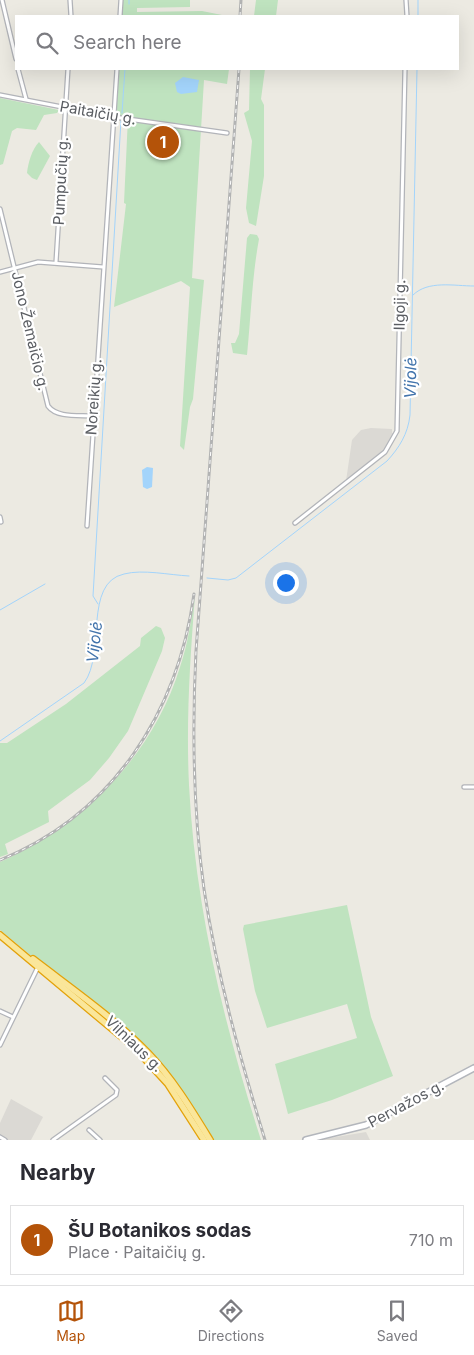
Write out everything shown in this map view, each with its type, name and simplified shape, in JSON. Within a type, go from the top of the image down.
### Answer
[{"type":"highway","name":"Vilniaus g.","points":[[0,935],[123,1030],[148,1054],[170,1078],[210,1140]]},
{"type":"highway","name":"Vilniaus g.","points":[[39,966],[118,1032],[148,1061],[181,1101],[204,1140]]},
{"type":"main road","name":"Pervažos g.","points":[[306,1140],[366,1125],[474,1068]]},
{"type":"street","points":[[2,0],[15,55]]},
{"type":"street","points":[[70,0],[71,15]]},
{"type":"street","points":[[120,15],[121,0]]},
{"type":"street","points":[[406,0],[407,15]]},
{"type":"street","points":[[18,70],[26,99]]},
{"type":"street","name":"Pumpučių g.","points":[[56,262],[68,70]]},
{"type":"street","name":"Noreikių g.","points":[[86,526],[117,70]]},
{"type":"street","name":"Ilgoji g.","points":[[295,523],[386,452],[398,431],[405,70]]},
{"type":"street","name":"Paitaičių g.","points":[[0,95],[66,108],[227,133]]},
{"type":"street","name":"Jono Žemaičio g.","points":[[0,209],[48,406],[52,412],[59,414],[92,416]]},
{"type":"street","points":[[0,272],[38,262],[103,267]]},
{"type":"street","points":[[0,516],[1,522]]},
{"type":"street","points":[[464,787],[474,787]]},
{"type":"street","points":[[0,1045],[39,966]]},
{"type":"street","points":[[0,1011],[13,1017]]},
{"type":"street","points":[[53,1140],[116,1095],[117,1090],[105,1078]]},
{"type":"street","points":[[88,1130],[100,1140]]},
{"type":"street","points":[[0,1137],[6,1140]]},
{"type":"shaded area","points":[[371,428],[392,429],[392,433],[395,433],[384,451],[346,481],[352,440],[361,430]]},
{"type":"shaded area","points":[[11,1099],[43,1117],[31,1140],[0,1140],[0,1123]]},
{"type":"shaded area","points":[[366,1132],[370,1140],[322,1140],[324,1139]]},
{"type":"green space","points":[[123,0],[190,0],[190,7],[137,8],[137,12],[202,11],[222,15],[122,15]]},
{"type":"green space","points":[[256,0],[278,0],[276,15],[254,15]]},
{"type":"green space","points":[[119,70],[229,70],[227,84],[204,80],[192,278],[204,280],[193,399],[190,407],[184,450],[180,446],[190,287],[181,281],[114,307],[126,204],[124,203],[128,117],[116,115]]},
{"type":"green space","points":[[250,70],[265,70],[261,99],[264,105],[264,176],[256,226],[249,223],[246,208],[252,141],[244,113],[249,110]]},
{"type":"green space","points":[[0,98],[59,110],[57,113],[44,115],[36,130],[17,128],[12,131],[3,164],[0,165]]},
{"type":"green space","points":[[39,142],[50,156],[37,180],[27,173],[34,148]]},
{"type":"green space","points":[[250,234],[257,235],[259,239],[253,282],[247,355],[233,353],[231,343],[235,343],[239,334],[247,238]]},
{"type":"green space","points":[[195,596],[188,714],[192,830],[213,965],[235,1053],[261,1140],[214,1140],[186,1096],[161,1064],[0,930],[0,862],[31,847],[87,807],[111,784],[133,758],[152,729],[168,699],[185,650]]},
{"type":"green space","points":[[156,626],[161,628],[165,638],[162,651],[128,731],[109,758],[90,780],[48,811],[49,822],[5,844],[8,854],[0,857],[0,743],[7,743],[66,704],[140,646],[141,638]]},
{"type":"green space","points":[[347,905],[371,1017],[393,1076],[332,1100],[288,1114],[275,1064],[357,1038],[347,1004],[267,1028],[255,991],[243,929],[244,925]]},
{"type":"water","points":[[183,77],[199,80],[197,92],[181,94],[177,92],[175,83]]},
{"type":"water","points":[[147,467],[153,468],[152,487],[147,489],[143,487],[142,470]]},
{"type":"waterway","name":"Vijolė","points":[[418,0],[418,15]]},
{"type":"waterway","points":[[122,113],[125,70]]},
{"type":"waterway","name":"Vijolė","points":[[207,578],[228,580],[236,578],[387,461],[399,446],[405,434],[410,415],[417,70]]},
{"type":"waterway","points":[[98,604],[93,596],[121,120]]},
{"type":"waterway","points":[[413,295],[426,287],[474,286]]},
{"type":"waterway","name":"Vijolė","points":[[0,741],[84,683],[94,655],[99,605],[104,591],[111,580],[124,574],[139,572],[189,576]]},
{"type":"waterway","points":[[0,610],[45,584]]},
{"type":"railway","points":[[240,15],[241,0]]},
{"type":"railway","points":[[239,70],[196,651],[194,770],[200,859],[215,953],[230,1016],[265,1140]]},
{"type":"railway","points":[[0,860],[40,840],[76,816],[107,787],[133,754],[155,718],[173,679],[186,637],[194,594]]},
{"type":"place","name":"ŠU Botanikos sodas","points":[[163,142]]}]
